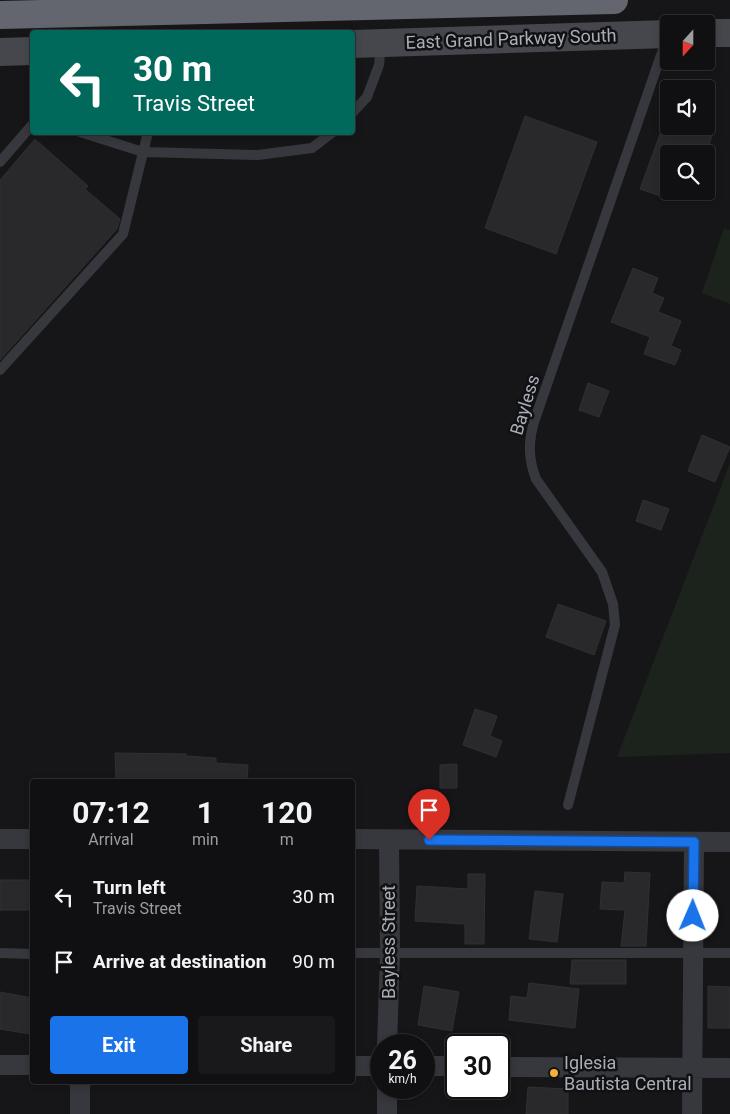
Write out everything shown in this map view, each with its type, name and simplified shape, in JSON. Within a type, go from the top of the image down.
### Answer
[{"type":"highway","name":"East Grand Parkway South","points":[[0,15],[614,0]]},
{"type":"main road","points":[[715,33],[730,33]]},
{"type":"main road","name":"East Grand Parkway South","points":[[355,45],[380,54],[660,35]]},
{"type":"main road","points":[[0,52],[30,51]]},
{"type":"street","points":[[0,838],[30,839]]},
{"type":"street","points":[[355,840],[730,842]]},
{"type":"street","name":"Bayless Street","points":[[388,1034],[390,840]]},
{"type":"street","points":[[692,1114],[694,842]]},
{"type":"street","points":[[0,1065],[30,1065]]},
{"type":"street","points":[[355,1066],[370,1066]]},
{"type":"street","points":[[510,1066],[730,1068]]},
{"type":"street","points":[[80,1084],[80,1114]]},
{"type":"street","points":[[387,1099],[387,1114]]},
{"type":"lane","points":[[355,110],[366,97],[380,54]]},
{"type":"lane","name":"Bayless","points":[[568,805],[615,626],[613,604],[602,572],[536,479],[532,469],[529,445],[533,426],[660,57]]},
{"type":"lane","points":[[0,162],[30,127]]},
{"type":"lane","points":[[89,135],[142,152],[258,155],[312,148],[330,135]]},
{"type":"lane","points":[[0,370],[123,234],[147,135]]},
{"type":"lane","points":[[0,953],[30,954]]},
{"type":"lane","points":[[355,954],[730,953]]},
{"type":"shaded area","points":[[724,228],[730,230],[730,304],[702,293]]},
{"type":"shaded area","points":[[730,463],[730,753],[617,757]]},
{"type":"building","points":[[525,116],[597,142],[556,254],[485,228]]},
{"type":"building","points":[[660,134],[712,135],[709,145],[660,145],[660,196],[640,189]]},
{"type":"building","points":[[35,139],[88,186],[85,189],[120,219],[117,229],[0,360],[0,180]]},
{"type":"building","points":[[633,268],[658,278],[652,293],[664,298],[658,312],[681,321],[671,346],[681,350],[675,365],[644,354],[650,337],[611,322]]},
{"type":"building","points":[[588,383],[609,391],[599,417],[579,410]]},
{"type":"building","points":[[702,435],[730,447],[715,482],[688,471]]},
{"type":"building","points":[[643,500],[669,509],[661,530],[636,521]]},
{"type":"building","points":[[558,604],[606,621],[594,655],[546,637]]},
{"type":"building","points":[[475,709],[497,716],[490,736],[502,741],[496,757],[463,745]]},
{"type":"building","points":[[115,753],[186,754],[186,756],[216,758],[216,763],[248,765],[247,779],[116,779]]},
{"type":"building","points":[[457,764],[457,788],[440,788],[440,765]]},
{"type":"building","points":[[625,872],[650,873],[646,946],[621,946],[625,910],[600,909],[602,882],[624,883]]},
{"type":"building","points":[[468,874],[485,874],[484,944],[465,944],[465,924],[415,921],[417,886],[468,889]]},
{"type":"building","points":[[0,880],[30,880],[30,910],[0,910]]},
{"type":"building","points":[[535,891],[563,894],[557,942],[529,939]]},
{"type":"building","points":[[572,960],[626,960],[626,984],[570,984]]},
{"type":"building","points":[[529,983],[579,989],[575,1028],[509,1020],[511,996],[527,998]]},
{"type":"building","points":[[424,986],[459,992],[452,1031],[418,1025]]},
{"type":"building","points":[[708,986],[730,987],[730,1028],[708,1028]]},
{"type":"building","points":[[0,992],[30,998],[30,1034],[0,1029]]},
{"type":"building","points":[[528,1087],[568,1089],[568,1114],[526,1114]]},
{"type":"place","name":"Iglesia Bautista Central","points":[[554,1073]]},
{"type":"route","points":[[429,840],[694,842],[693,916]]}]
